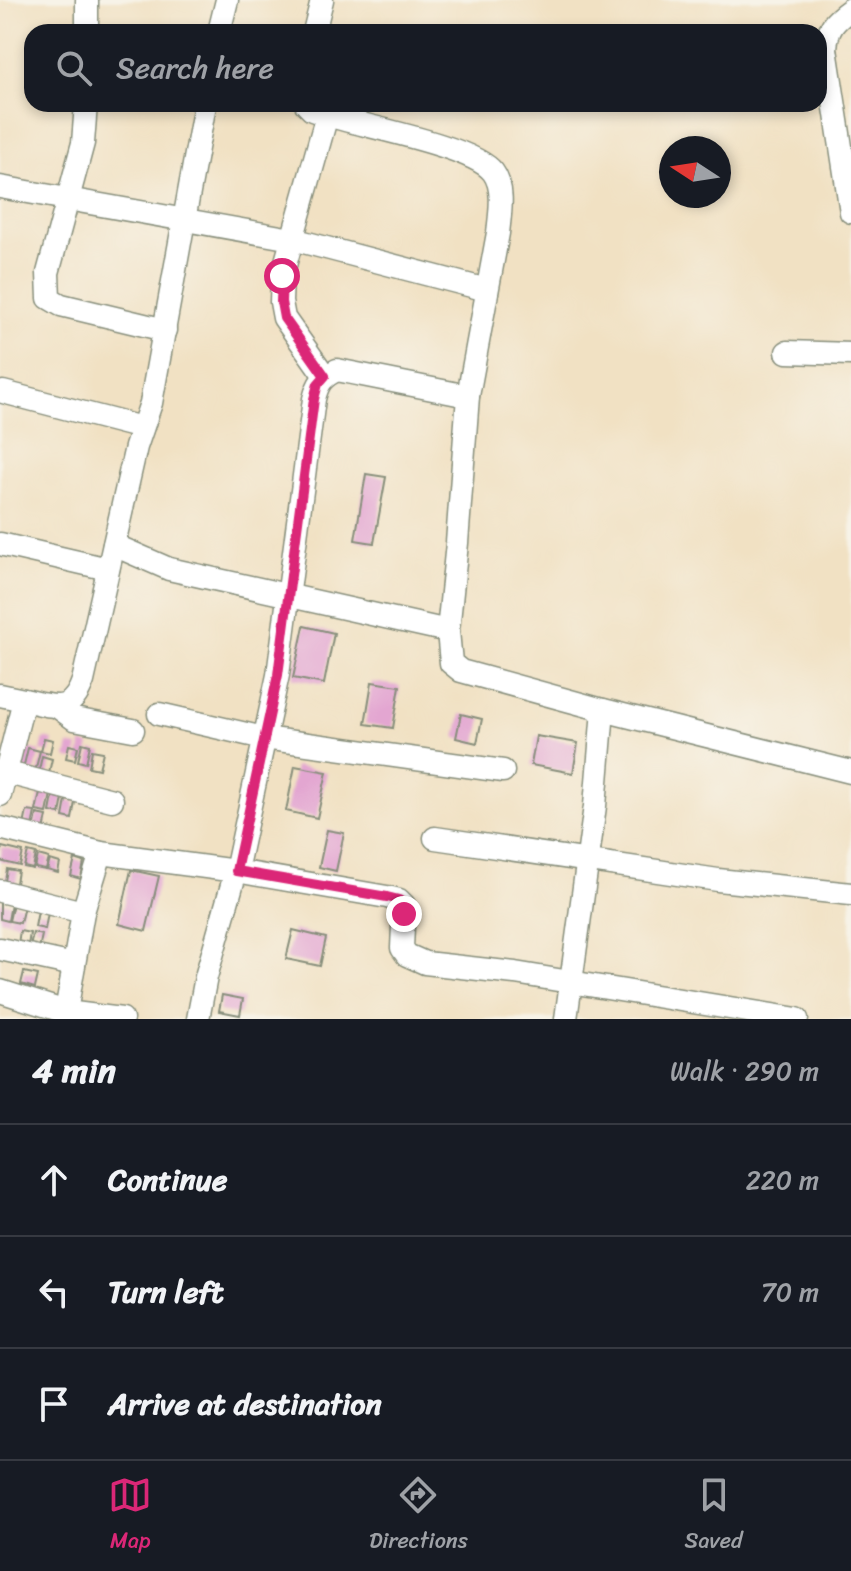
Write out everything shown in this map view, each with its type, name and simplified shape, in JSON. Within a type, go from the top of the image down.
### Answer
[{"type":"street","points":[[87,0],[87,24]]},
{"type":"street","points":[[221,24],[227,0]]},
{"type":"street","points":[[316,24],[322,0]]},
{"type":"street","points":[[827,34],[834,21],[851,9]]},
{"type":"street","points":[[827,56],[851,212]]},
{"type":"street","points":[[85,112],[83,143],[48,273],[49,298],[61,305],[165,330]]},
{"type":"street","points":[[59,708],[68,704],[79,692],[83,681],[142,428],[151,403],[204,112]]},
{"type":"street","points":[[318,112],[450,149],[479,161],[492,171],[498,182],[500,209],[468,396],[448,631],[451,663],[461,671],[603,710],[851,772]]},
{"type":"street","points":[[325,376],[284,318],[281,302],[282,276],[327,115]]},
{"type":"street","points":[[0,187],[292,239],[487,290]]},
{"type":"street","points":[[787,352],[851,354]]},
{"type":"street","points":[[198,1019],[206,977],[236,871],[278,675],[318,384],[337,370],[468,396]]},
{"type":"street","points":[[3,392],[142,428]]},
{"type":"street","points":[[0,544],[108,569]]},
{"type":"street","points":[[114,545],[169,569],[448,631]]},
{"type":"street","points":[[0,695],[59,708],[74,719],[133,730]]},
{"type":"street","points":[[0,795],[2,771],[24,700]]},
{"type":"street","points":[[566,1019],[595,806],[603,710]]},
{"type":"street","points":[[159,714],[264,738],[503,771]]},
{"type":"street","points":[[2,771],[112,800]]},
{"type":"street","points":[[0,828],[101,853],[236,871],[399,900],[404,905],[402,948],[415,959],[797,1019]]},
{"type":"street","points":[[435,838],[718,880],[851,894]]},
{"type":"street","points":[[66,1012],[83,912],[101,853]]},
{"type":"street","points":[[0,891],[83,912]]},
{"type":"street","points":[[0,949],[74,965]]},
{"type":"street","points":[[0,991],[66,1012],[122,1019]]},
{"type":"building","points":[[366,474],[386,477],[374,543],[355,540]]},
{"type":"building","points":[[304,626],[334,633],[324,684],[293,678]]},
{"type":"building","points":[[372,682],[400,686],[393,728],[365,724]]},
{"type":"building","points":[[461,714],[482,719],[477,743],[456,738]]},
{"type":"building","points":[[536,736],[578,743],[573,773],[531,765]]},
{"type":"building","points":[[44,738],[53,740],[50,753],[41,751]]},
{"type":"building","points":[[82,743],[90,745],[86,763],[78,761]]},
{"type":"building","points":[[69,745],[78,747],[75,760],[66,758]]},
{"type":"building","points":[[28,748],[40,751],[35,772],[23,769]]},
{"type":"building","points":[[92,750],[103,752],[99,769],[89,767]]},
{"type":"building","points":[[42,756],[52,759],[48,777],[38,775]]},
{"type":"building","points":[[295,766],[327,772],[317,818],[286,811]]},
{"type":"building","points":[[54,791],[64,793],[60,814],[50,812]]},
{"type":"building","points":[[40,792],[51,794],[47,813],[36,811]]},
{"type":"building","points":[[66,800],[75,802],[72,819],[63,817]]},
{"type":"building","points":[[27,811],[35,812],[31,832],[23,830]]},
{"type":"building","points":[[37,814],[47,816],[43,835],[33,833]]},
{"type":"building","points":[[327,830],[344,833],[336,871],[319,867]]},
{"type":"building","points":[[2,847],[23,852],[20,866],[0,861]]},
{"type":"building","points":[[28,852],[36,854],[33,869],[24,867]]},
{"type":"building","points":[[38,855],[49,858],[46,870],[35,868]]},
{"type":"building","points":[[75,859],[84,862],[81,879],[71,876]]},
{"type":"building","points":[[50,860],[60,863],[58,873],[47,870]]},
{"type":"building","points":[[7,869],[18,871],[15,889],[4,887]]},
{"type":"building","points":[[131,870],[159,876],[146,931],[119,924]]},
{"type":"building","points":[[0,902],[11,904],[8,921],[0,919]]},
{"type":"building","points":[[13,903],[24,906],[20,923],[9,921]]},
{"type":"building","points":[[38,911],[48,913],[45,929],[35,927]]},
{"type":"building","points":[[293,930],[326,938],[320,966],[286,959]]},
{"type":"building","points":[[20,931],[30,933],[28,946],[18,944]]},
{"type":"building","points":[[33,933],[42,935],[38,954],[29,952]]},
{"type":"building","points":[[24,972],[38,975],[35,988],[21,984]]},
{"type":"building","points":[[222,995],[243,999],[240,1015],[219,1011]]},
{"type":"route","points":[[282,276],[284,318],[325,376],[318,384],[314,399],[278,675],[236,871],[399,900],[404,905],[404,914]]}]
